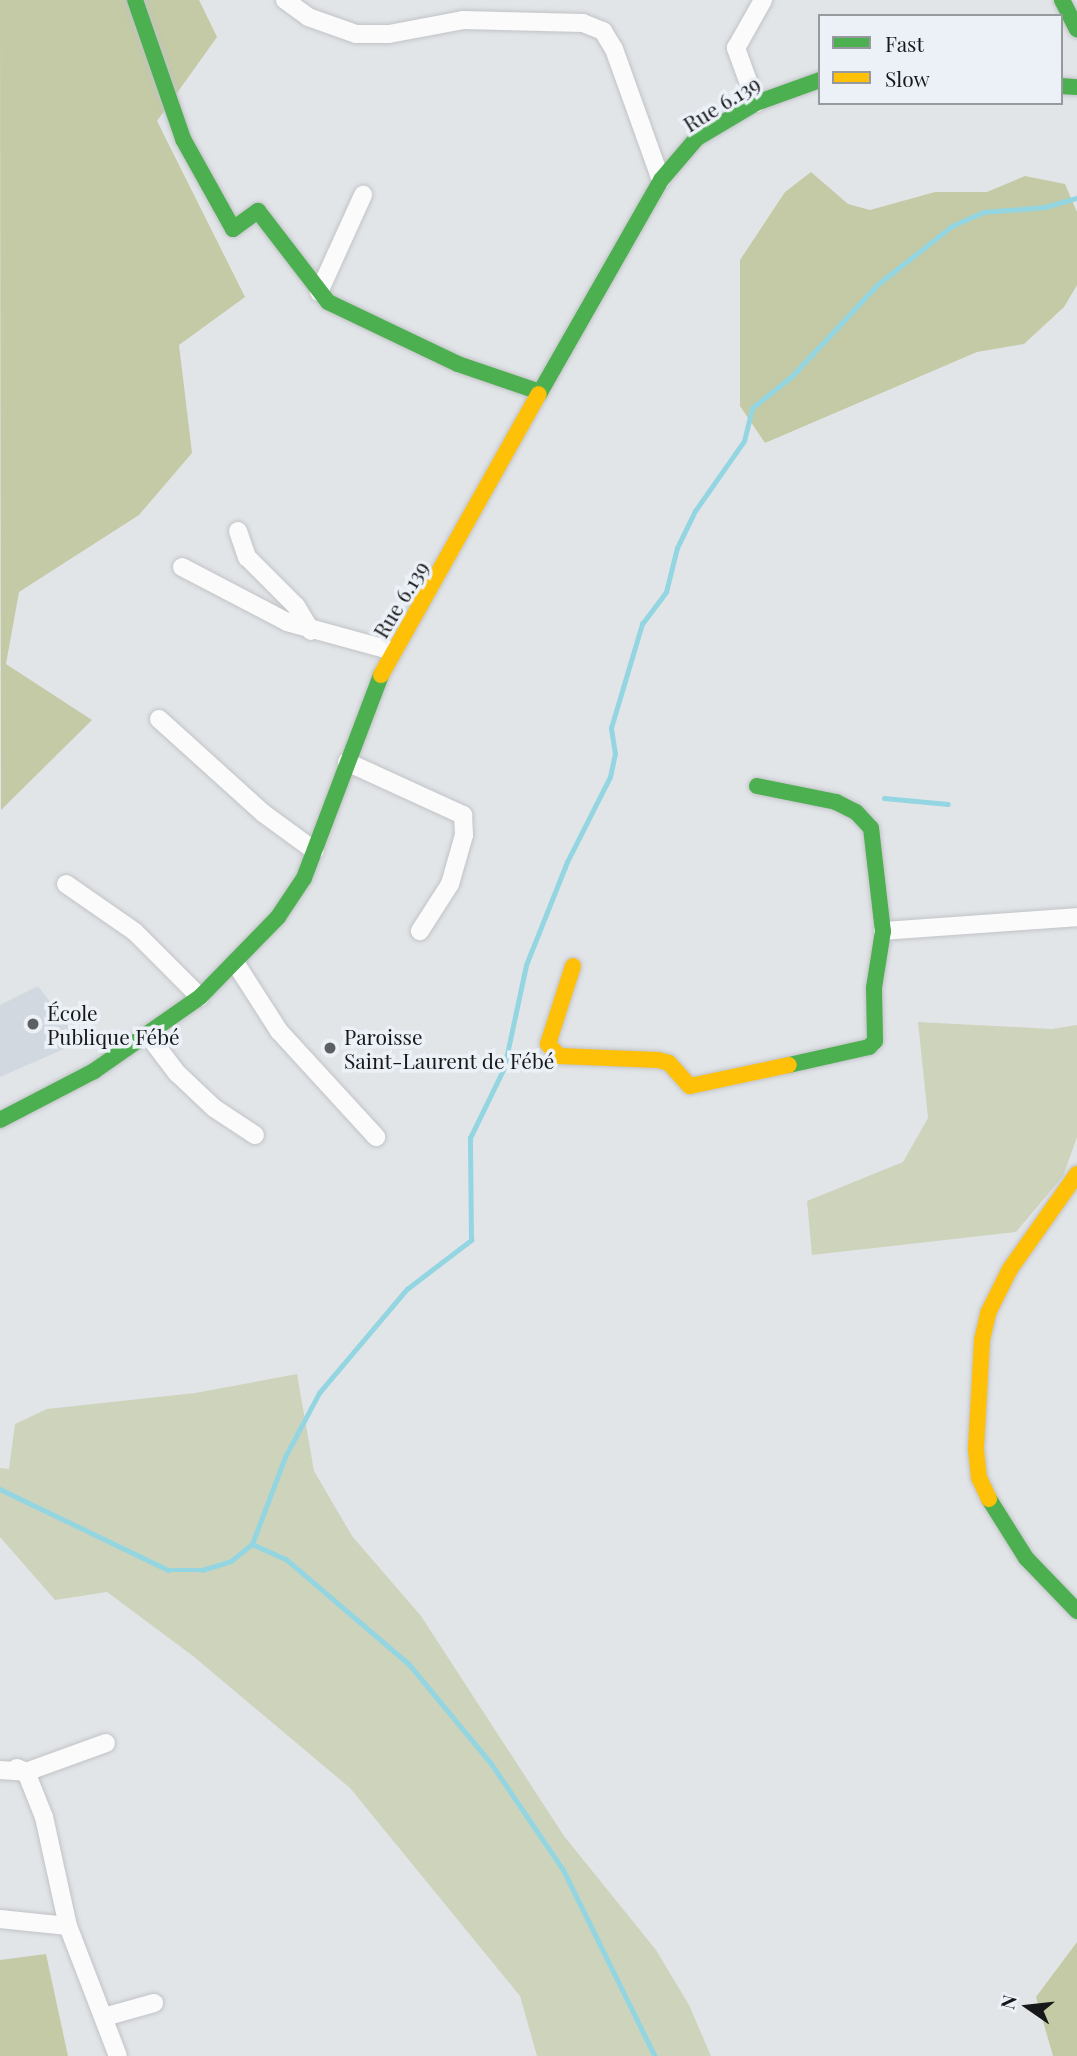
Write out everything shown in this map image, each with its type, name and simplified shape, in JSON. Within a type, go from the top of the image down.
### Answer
[{"type":"street","points":[[135,0],[183,139],[233,229],[258,211],[319,292],[341,310],[458,364],[540,392]]},
{"type":"street","points":[[285,0],[308,17],[356,34],[389,34],[463,20],[583,23],[603,31],[618,61],[661,180]]},
{"type":"street","points":[[756,103],[736,48],[764,0]]},
{"type":"street","points":[[1062,0],[1077,29]]},
{"type":"street","name":"Rue 6.139","points":[[0,1120],[84,1077],[148,1035],[200,997],[236,964],[278,917],[304,878],[347,762],[393,651],[661,180],[696,138],[756,103],[818,81]]},
{"type":"street","points":[[319,292],[363,195]]},
{"type":"street","points":[[238,531],[247,557],[296,606],[311,631]]},
{"type":"street","points":[[181,567],[311,631],[393,651]]},
{"type":"street","points":[[159,719],[263,813],[315,851]]},
{"type":"street","points":[[347,762],[463,815],[464,835],[450,884],[420,931]]},
{"type":"street","points":[[573,966],[548,1044],[550,1051],[559,1056],[668,1063],[690,1086],[869,1046],[877,1034],[874,988],[883,931],[871,828],[864,818],[836,802],[757,786]]},
{"type":"street","points":[[65,884],[135,932],[200,997]]},
{"type":"street","points":[[883,931],[1077,917]]},
{"type":"street","points":[[236,964],[279,1031],[376,1138]]},
{"type":"street","points":[[148,1035],[177,1073],[214,1108],[255,1135]]},
{"type":"street","points":[[1077,1174],[1010,1269],[988,1313],[982,1340],[976,1448],[979,1478],[1000,1523],[1026,1558],[1077,1611]]},
{"type":"street","points":[[0,1770],[26,1772],[106,1743]]},
{"type":"street","points":[[0,1759],[26,1772],[44,1817],[68,1926],[118,2056]]},
{"type":"street","points":[[0,1919],[68,1926]]},
{"type":"street","points":[[104,2017],[154,2003]]},
{"type":"shaded area","name":"École Publique Fébé","points":[[38,986],[80,1042],[0,1077],[0,1005]]},
{"type":"green space","points":[[0,0],[199,0],[217,37],[157,121],[245,297],[179,345],[192,453],[139,515],[19,592],[6,664],[92,720],[1,810]]},
{"type":"green space","points":[[811,172],[848,204],[870,210],[935,192],[987,192],[1025,176],[1065,184],[1077,212],[1077,285],[1064,307],[1024,344],[977,352],[765,443],[740,406],[740,260],[785,192]]},
{"type":"green space","points":[[918,1022],[1052,1029],[1077,1025],[1077,1137],[1063,1176],[1016,1232],[812,1255],[807,1201],[903,1162],[928,1118]]},
{"type":"green space","points":[[297,1374],[314,1471],[352,1536],[421,1616],[564,1836],[656,1950],[689,2005],[711,2056],[537,2056],[520,1996],[350,1788],[193,1656],[107,1592],[55,1600],[0,1537],[0,1468],[9,1469],[15,1424],[47,1409],[195,1393]]},
{"type":"green space","points":[[1077,1942],[1077,2056],[1053,2056],[1036,1997]]},
{"type":"green space","points":[[46,1954],[68,2056],[0,2056],[0,1960]]},
{"type":"waterway","points":[[0,1489],[168,1570],[202,1570],[231,1561],[252,1544],[285,1457],[319,1393],[407,1289],[471,1240],[470,1138],[504,1068],[526,965],[567,862],[610,777],[615,754],[611,728],[642,624],[666,592],[677,548],[695,511],[744,441],[752,408],[791,377],[877,285],[952,226],[984,212],[1045,207],[1077,198]]},
{"type":"waterway","points":[[884,798],[948,804]]},
{"type":"waterway","points":[[252,1544],[286,1559],[409,1664],[491,1763],[564,1871],[655,2056]]},
{"type":"traffic: fast","points":[[135,0],[183,139],[233,229],[258,211],[328,302],[458,364],[540,392]]},
{"type":"traffic: fast","points":[[1062,0],[1077,29]]},
{"type":"traffic: fast","points":[[539,394],[661,180],[697,138],[756,103],[818,81]]},
{"type":"traffic: fast","points":[[1063,86],[1077,87]]},
{"type":"traffic: fast","points":[[0,1120],[94,1071],[200,997],[278,917],[304,878],[381,675]]},
{"type":"traffic: fast","points":[[757,786],[836,802],[856,812],[871,828],[883,931],[874,988],[875,1041],[869,1047],[789,1065]]},
{"type":"traffic: fast","points":[[989,1499],[1026,1558],[1077,1611]]},
{"type":"traffic: slow","points":[[381,675],[539,394]]},
{"type":"traffic: slow","points":[[573,966],[548,1044],[559,1056],[658,1060],[669,1063],[690,1086],[789,1065]]},
{"type":"traffic: slow","points":[[989,1499],[979,1478],[976,1448],[982,1340],[988,1313],[1010,1269],[1077,1174]]},
{"type":"place","name":"École Publique Fébé","points":[[33,1024]]},
{"type":"place","name":"Paroisse Saint-Laurent de Fébé","points":[[330,1048]]}]
